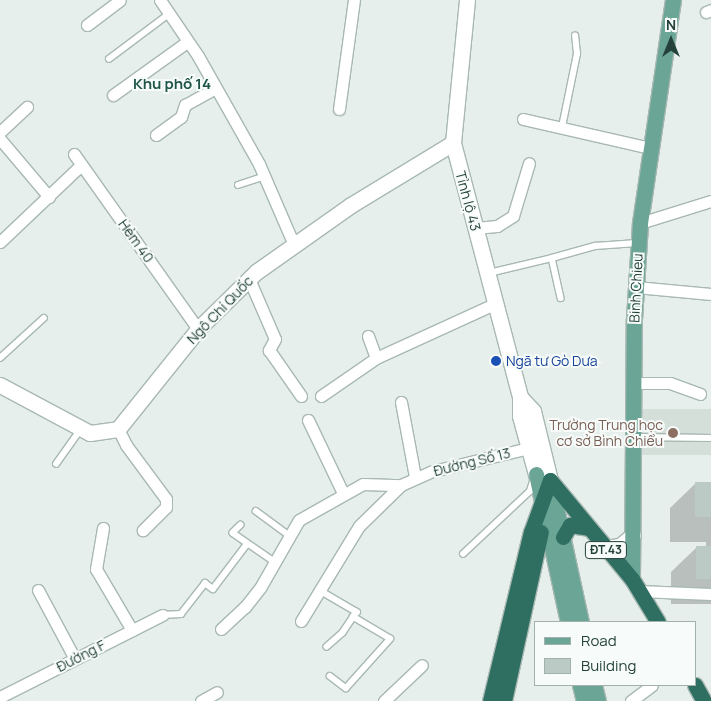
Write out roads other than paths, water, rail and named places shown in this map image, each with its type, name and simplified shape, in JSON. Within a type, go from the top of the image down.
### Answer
[{"type":"highway","points":[[504,701],[545,516],[546,487]]},
{"type":"highway","points":[[490,701],[531,532],[546,487]]},
{"type":"highway","name":"ĐT.43","points":[[546,487],[588,528],[636,585],[657,621]]},
{"type":"highway","points":[[563,537],[566,527],[573,524],[588,528]]},
{"type":"highway","points":[[696,686],[703,701]]},
{"type":"main road","name":"Tỉnh lộ 43","points":[[467,0],[453,143],[520,397],[520,416],[529,448],[546,487],[563,537],[581,621]]},
{"type":"main road","name":"Binh Chieu","points":[[636,585],[633,535],[633,383],[640,223],[673,0]]},
{"type":"main road","name":"Ngô Chí Quốc","points":[[118,429],[198,329],[249,279],[295,248],[362,197],[453,143]]},
{"type":"main road","points":[[0,385],[90,433],[118,429]]},
{"type":"main road","name":"Tỉnh lộ 43","points":[[520,397],[532,411],[546,487]]},
{"type":"main road","points":[[545,516],[568,621]]},
{"type":"main road","points":[[604,548],[620,546],[633,535]]},
{"type":"main road","points":[[580,686],[584,701]]},
{"type":"main road","points":[[594,686],[598,701]]},
{"type":"main road","points":[[703,701],[711,697]]},
{"type":"street","points":[[87,25],[120,0]]},
{"type":"street","points":[[160,0],[216,88],[265,176],[295,248]]},
{"type":"street","points":[[339,109],[354,0]]},
{"type":"street","points":[[113,95],[187,42]]},
{"type":"street","points":[[156,135],[181,117],[185,105],[216,88]]},
{"type":"street","points":[[0,132],[27,107]]},
{"type":"street","points":[[523,118],[650,148]]},
{"type":"street","points":[[0,138],[49,197]]},
{"type":"street","name":"Hẻm 40","points":[[74,154],[80,166],[198,329]]},
{"type":"street","points":[[475,228],[497,226],[513,216],[529,163]]},
{"type":"street","points":[[0,242],[80,166]]},
{"type":"street","points":[[640,223],[711,202]]},
{"type":"street","points":[[249,279],[276,341],[269,350],[301,396]]},
{"type":"street","points":[[636,287],[711,294]]},
{"type":"street","points":[[321,396],[376,358],[494,304]]},
{"type":"street","points":[[368,336],[376,358]]},
{"type":"street","points":[[633,383],[670,383],[700,394]]},
{"type":"street","points":[[401,402],[415,477]]},
{"type":"street","points":[[308,420],[344,493]]},
{"type":"street","points":[[118,429],[126,446],[166,499],[166,507],[143,530]]},
{"type":"street","name":"Đường Số 13","points":[[300,620],[359,526],[401,485],[415,477],[529,448]]},
{"type":"street","points":[[221,629],[245,607],[276,563],[300,520],[344,493],[363,484],[401,485]]},
{"type":"street","points":[[103,528],[96,568],[132,630]]},
{"type":"street","points":[[636,585],[711,594]]},
{"type":"street","points":[[38,590],[74,659]]},
{"type":"street","name":"Đường F","points":[[0,697],[162,615]]},
{"type":"street","points":[[384,701],[422,665]]},
{"type":"street","points":[[631,701],[651,686]]},
{"type":"street","points":[[201,701],[217,692]]},
{"type":"lane","points":[[110,58],[169,14]]},
{"type":"lane","points":[[562,128],[577,54],[575,36]]},
{"type":"lane","points":[[238,186],[265,176]]},
{"type":"lane","points":[[486,273],[595,246],[639,244]]},
{"type":"lane","points":[[552,258],[561,298]]},
{"type":"lane","points":[[0,358],[44,318]]},
{"type":"lane","points":[[56,464],[81,429]]},
{"type":"lane","points":[[633,438],[711,438]]},
{"type":"lane","points":[[463,554],[530,491],[546,487]]},
{"type":"lane","points":[[256,511],[290,536]]},
{"type":"lane","points":[[241,525],[233,533],[276,563]]},
{"type":"lane","points":[[162,615],[181,614],[205,584],[213,589],[247,544]]},
{"type":"lane","points":[[318,589],[357,612],[327,647]]},
{"type":"lane","points":[[330,676],[346,688],[390,639],[353,617]]},
{"type":"place","name":"Ngã tư Gò Dưa","points":[[496,361]]},
{"type":"place","name":"Trường Trung học cơ sở Bình Chiểu","points":[[673,433]]},
{"type":"district","name":"Khu phố 14","points":[[172,84]]}]
